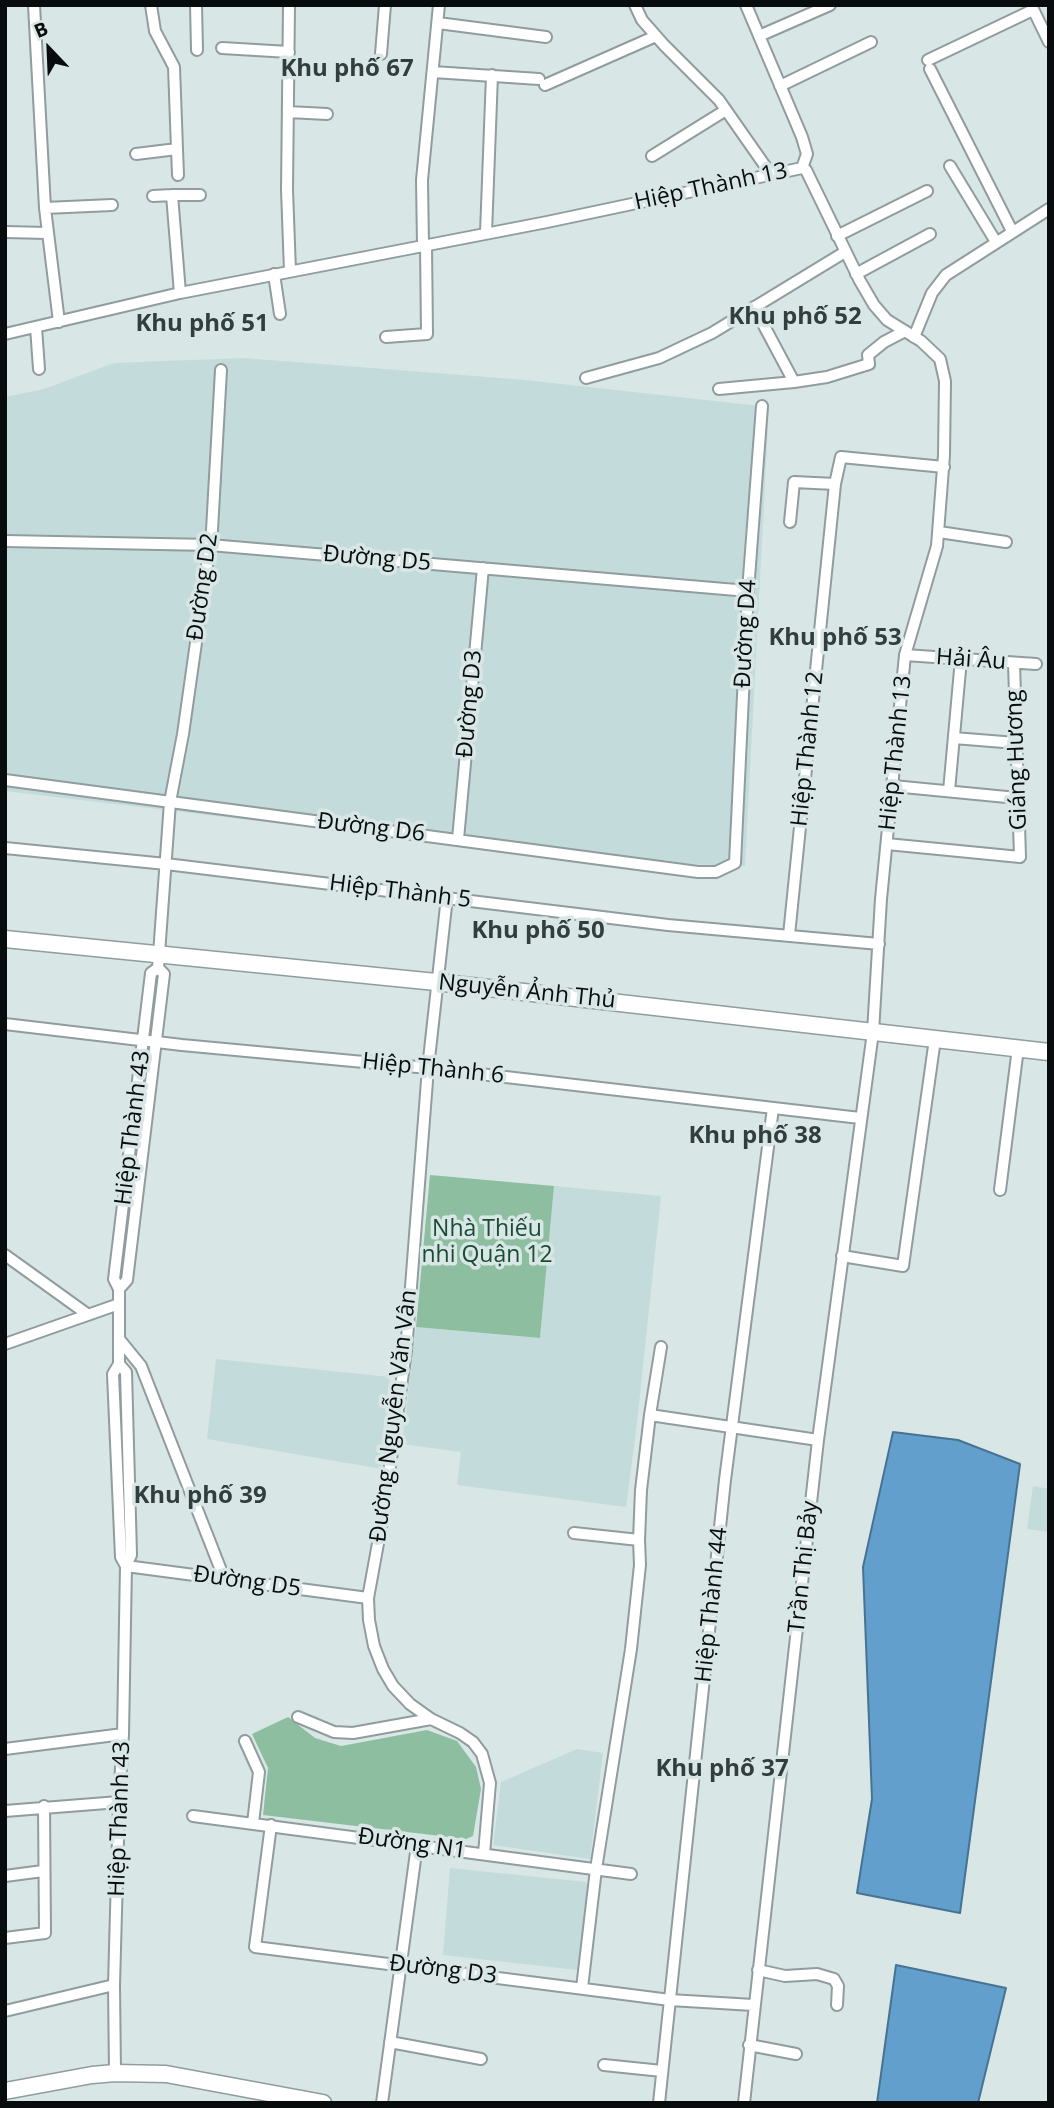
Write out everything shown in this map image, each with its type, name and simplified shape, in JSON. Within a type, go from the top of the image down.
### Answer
[{"type":"main road","name":"Nguyễn Ảnh Thủ","points":[[5,939],[159,961],[436,982],[1049,1052]]},
{"type":"main road","points":[[5,2091],[115,2073],[166,2074],[259,2097],[323,2103]]},
{"type":"street","points":[[34,5],[45,208],[59,321]]},
{"type":"street","points":[[151,5],[155,30],[174,67],[178,175]]},
{"type":"street","points":[[196,5],[197,50]]},
{"type":"street","points":[[289,5],[290,271]]},
{"type":"street","points":[[381,54],[385,5]]},
{"type":"street","points":[[386,337],[427,334],[422,180],[439,5]]},
{"type":"street","points":[[635,5],[642,20],[656,36],[719,100],[769,173]]},
{"type":"street","points":[[746,5],[802,137],[807,154],[803,168]]},
{"type":"street","points":[[759,37],[830,5]]},
{"type":"street","points":[[1012,231],[929,64],[1032,8],[1049,42]]},
{"type":"street","points":[[438,23],[547,37]]},
{"type":"street","points":[[433,72],[492,75],[542,82],[656,36]]},
{"type":"street","points":[[780,86],[871,42]]},
{"type":"street","points":[[222,48],[289,52]]},
{"type":"street","points":[[486,233],[492,75]]},
{"type":"street","points":[[652,156],[726,110]]},
{"type":"street","points":[[288,112],[327,114]]},
{"type":"street","points":[[136,155],[177,149]]},
{"type":"street","points":[[950,166],[996,242]]},
{"type":"street","name":"Hiệp Thành 13","points":[[5,334],[180,293],[486,233],[769,173],[803,168],[806,170],[836,236],[874,305],[887,320],[937,354],[943,368],[944,467],[939,532],[905,655],[873,1032]]},
{"type":"street","points":[[836,236],[927,191]]},
{"type":"street","points":[[172,195],[180,293]]},
{"type":"street","points":[[153,196],[200,195]]},
{"type":"street","points":[[45,208],[112,205]]},
{"type":"street","points":[[719,389],[827,377],[869,364],[868,355],[884,342],[909,334],[932,293],[946,275],[1049,209]]},
{"type":"street","points":[[5,232],[47,233]]},
{"type":"street","points":[[856,274],[930,234]]},
{"type":"street","points":[[586,378],[659,358],[712,333],[845,252]]},
{"type":"street","points":[[274,274],[280,314]]},
{"type":"street","points":[[754,307],[794,382]]},
{"type":"street","points":[[36,327],[39,369]]},
{"type":"street","name":"Đường D2","points":[[170,802],[184,726],[210,545],[221,370]]},
{"type":"street","name":"Đường D4","points":[[735,863],[748,591],[762,406]]},
{"type":"street","name":"Hiệp Thành 12","points":[[789,935],[835,484],[841,457],[944,467]]},
{"type":"street","points":[[790,522],[794,482],[835,484]]},
{"type":"street","points":[[939,532],[1006,542]]},
{"type":"street","name":"Đường D5","points":[[5,541],[210,545],[748,591]]},
{"type":"street","name":"Đường D3","points":[[458,839],[482,568]]},
{"type":"street","name":"Hải Âu","points":[[905,655],[1036,664]]},
{"type":"street","points":[[949,791],[961,659]]},
{"type":"street","name":"Giáng Hương","points":[[887,844],[1020,857],[1014,663]]},
{"type":"street","points":[[954,738],[1016,743]]},
{"type":"street","name":"Đường D6","points":[[5,780],[698,872],[716,872],[735,863]]},
{"type":"street","points":[[893,786],[1017,798]]},
{"type":"street","name":"Hiệp Thành 43","points":[[119,1289],[127,1280],[164,974],[159,961],[170,802]]},
{"type":"street","name":"Hiệp Thành 5","points":[[5,848],[166,864],[668,925],[879,944]]},
{"type":"street","name":"Đường Nguyễn Văn Vân","points":[[447,897],[428,1069],[406,1351],[383,1516],[368,1598],[374,1646],[393,1686],[431,1719],[473,1742],[482,1754],[490,1783],[484,1854]]},
{"type":"street","name":"Hiệp Thành 43","points":[[115,2073],[114,1985],[126,1566],[121,1557],[113,1374],[119,1364],[119,1289],[114,1279],[151,973],[159,961]]},
{"type":"street","name":"Hiệp Thành 6","points":[[5,1024],[860,1118]]},
{"type":"street","name":"Trần Thị Bảy","points":[[744,2103],[818,1440],[873,1032]]},
{"type":"street","points":[[842,1256],[903,1266],[936,1039]]},
{"type":"street","points":[[1000,1190],[1018,1048]]},
{"type":"street","name":"Hiệp Thành 44","points":[[659,2103],[731,1428],[773,1108]]},
{"type":"street","points":[[5,1255],[87,1314]]},
{"type":"street","points":[[5,1344],[119,1304]]},
{"type":"street","points":[[119,1339],[141,1366],[224,1578]]},
{"type":"street","points":[[582,1988],[596,1869],[631,1649],[640,1566],[641,1490],[661,1347]]},
{"type":"street","points":[[650,1415],[818,1440]]},
{"type":"street","points":[[575,1533],[639,1540]]},
{"type":"street","name":"Đường D5","points":[[126,1566],[368,1598]]},
{"type":"street","points":[[298,1717],[334,1732],[353,1733],[431,1719]]},
{"type":"street","points":[[5,1749],[123,1734]]},
{"type":"street","points":[[245,1741],[259,1772],[253,1823]]},
{"type":"street","points":[[5,1811],[119,1802]]},
{"type":"street","points":[[5,1938],[45,1933],[44,1806]]},
{"type":"street","name":"Đường N1","points":[[193,1816],[631,1874]]},
{"type":"street","name":"Đường D3","points":[[271,1825],[255,1947],[670,2000],[753,2005]]},
{"type":"street","points":[[382,2103],[417,1845]]},
{"type":"street","points":[[5,1876],[43,1871]]},
{"type":"street","points":[[758,1970],[785,1976],[817,1974],[834,1979],[838,1986],[838,2005]]},
{"type":"street","points":[[5,2011],[114,1985]]},
{"type":"street","points":[[390,2042],[481,2059]]},
{"type":"street","points":[[749,2045],[796,2054]]},
{"type":"street","points":[[604,2065],[662,2071]]},
{"type":"shaded area","points":[[244,358],[525,380],[769,407],[745,866],[593,861],[5,791],[5,397],[44,389],[114,363]]},
{"type":"shaded area","points":[[554,1186],[661,1196],[626,1507],[457,1485],[461,1452],[402,1444],[416,1327],[540,1338]]},
{"type":"shaded area","points":[[216,1359],[390,1377],[382,1469],[207,1439]]},
{"type":"shaded area","points":[[1033,1486],[1049,1489],[1049,1532],[1027,1529]]},
{"type":"shaded area","points":[[577,1749],[603,1753],[590,1859],[493,1845],[501,1782]]},
{"type":"shaded area","points":[[450,1868],[586,1882],[590,1888],[582,1965],[577,1970],[443,1955]]},
{"type":"green space","name":"Nhà Thiếu nhi Quận 12","points":[[430,1175],[554,1186],[540,1338],[416,1327]]},
{"type":"green space","points":[[288,1717],[315,1738],[341,1746],[427,1730],[457,1741],[476,1767],[481,1789],[473,1836],[466,1839],[263,1815],[268,1768],[252,1734]]},
{"type":"water","points":[[893,1432],[958,1440],[1020,1464],[960,1913],[857,1893],[872,1799],[863,1567]]},
{"type":"water","points":[[896,1965],[1006,1988],[978,2103],[877,2103]]},
{"type":"district","name":"Khu phố 67","points":[[347,69]]},
{"type":"district","name":"Khu phố 52","points":[[795,317]]},
{"type":"district","name":"Khu phố 51","points":[[202,324]]},
{"type":"district","name":"Khu phố 53","points":[[835,638]]},
{"type":"district","name":"Khu phố 50","points":[[538,931]]},
{"type":"district","name":"Khu phố 38","points":[[755,1136]]},
{"type":"district","name":"Khu phố 39","points":[[200,1496]]},
{"type":"district","name":"Khu phố 37","points":[[722,1769]]}]
